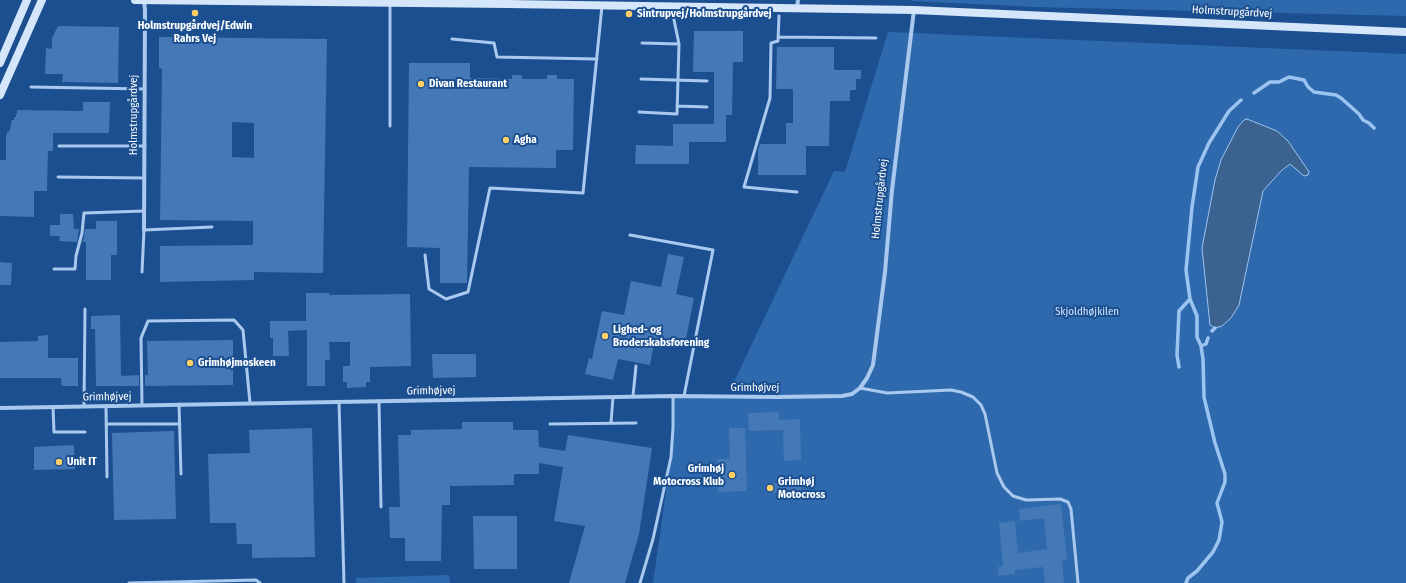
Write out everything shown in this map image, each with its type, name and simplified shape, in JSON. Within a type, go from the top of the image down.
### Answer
[{"type":"street","points":[[0,63],[27,0]]},
{"type":"street","points":[[0,95],[42,0]]},
{"type":"street","name":"Holmstrupgårdvej","points":[[135,0],[508,2],[602,6],[798,4],[1406,32]]},
{"type":"street","name":"Holmstrupgårdvej","points":[[144,0],[144,230]]},
{"type":"street","name":"Holmstrupgårdvej","points":[[860,388],[873,365],[876,344],[892,190],[914,10]]},
{"type":"street","name":"Grimhøjvej","points":[[0,408],[613,396],[842,396],[852,394],[860,388]]},
{"type":"lane","points":[[390,2],[390,126]]},
{"type":"lane","points":[[425,255],[428,289],[446,299],[468,292],[490,188],[583,193],[602,6]]},
{"type":"lane","points":[[639,112],[677,114],[679,44],[673,15],[674,6]]},
{"type":"lane","points":[[779,16],[778,41],[771,43],[770,98],[744,187],[797,192]]},
{"type":"lane","points":[[778,37],[876,38]]},
{"type":"lane","points":[[452,39],[494,43],[497,57],[597,59]]},
{"type":"lane","points":[[642,43],[679,44]]},
{"type":"lane","points":[[641,79],[707,81]]},
{"type":"lane","points":[[31,88],[145,89]]},
{"type":"lane","points":[[677,106],[707,107]]},
{"type":"lane","points":[[59,146],[145,146]]},
{"type":"lane","points":[[58,177],[144,178]]},
{"type":"lane","points":[[54,268],[75,269],[84,213],[144,211]]},
{"type":"lane","points":[[144,230],[212,227]]},
{"type":"lane","name":"Holmstrupgårdvej","points":[[142,272],[144,230]]},
{"type":"lane","points":[[630,235],[713,250],[684,396]]},
{"type":"lane","points":[[84,406],[85,309]]},
{"type":"lane","points":[[142,405],[141,338],[148,321],[234,320],[243,330],[250,403]]},
{"type":"lane","points":[[633,396],[636,366]]},
{"type":"lane","points":[[860,388],[887,393],[951,390],[973,397],[981,405],[985,414],[997,473],[1004,487],[1013,496],[1026,500],[1060,499],[1068,502],[1071,509],[1078,583]]},
{"type":"lane","points":[[611,423],[613,396]]},
{"type":"lane","points":[[640,583],[653,539],[671,457],[673,396]]},
{"type":"lane","points":[[379,401],[381,507]]},
{"type":"lane","points":[[338,402],[344,583]]},
{"type":"lane","points":[[179,404],[181,474]]},
{"type":"lane","points":[[106,406],[107,477]]},
{"type":"lane","points":[[53,407],[54,432],[85,432]]},
{"type":"lane","points":[[550,424],[636,423]]},
{"type":"lane","points":[[106,424],[180,424]]},
{"type":"lane","points":[[129,583],[256,580],[260,583]]},
{"type":"green space","points":[[912,0],[1406,0],[1406,16],[1035,7]]},
{"type":"green space","name":"Skjoldhøjkilen","points":[[888,32],[1406,54],[1406,583],[653,583],[671,457],[673,396],[777,397],[780,388],[732,386],[834,171],[845,172]]},
{"type":"green space","points":[[449,575],[450,583],[356,583],[356,578]]},
{"type":"shaded area","points":[[1247,119],[1277,131],[1288,141],[1309,172],[1308,175],[1304,176],[1290,164],[1281,171],[1263,191],[1239,305],[1231,318],[1222,326],[1215,328],[1210,325],[1202,248],[1215,180],[1221,160],[1238,127],[1244,120]]},
{"type":"building","points":[[58,26],[119,27],[118,83],[62,82],[63,74],[45,74],[46,48],[52,49],[52,38]]},
{"type":"building","points":[[694,31],[743,31],[743,62],[733,62],[732,115],[726,115],[726,142],[689,142],[689,164],[635,164],[636,145],[673,146],[673,124],[714,124],[714,72],[693,72]]},
{"type":"building","points":[[159,37],[327,39],[323,273],[254,272],[254,280],[160,282],[160,246],[253,245],[253,221],[160,220],[162,69],[159,68]],"holes":[[[232,122],[254,123],[254,158],[232,157]]]},
{"type":"building","points":[[777,47],[834,47],[834,70],[861,70],[861,79],[856,79],[856,90],[850,90],[850,101],[830,101],[829,146],[806,146],[806,175],[758,175],[758,150],[760,144],[786,144],[786,123],[793,123],[793,89],[776,89]]},
{"type":"building","points":[[409,63],[470,63],[470,78],[512,79],[512,75],[522,75],[522,79],[547,79],[547,75],[557,75],[557,79],[574,79],[573,150],[556,150],[556,168],[469,167],[467,283],[440,283],[440,248],[407,247]]},
{"type":"building","points":[[83,102],[110,102],[109,133],[53,133],[53,151],[48,151],[47,191],[34,191],[34,217],[0,216],[0,160],[6,160],[6,135],[10,130],[12,120],[16,117],[17,110],[83,111]]},
{"type":"building","points":[[60,214],[73,214],[74,229],[79,229],[77,242],[59,241],[60,236],[50,236],[50,225],[60,225]]},
{"type":"building","points":[[96,221],[117,221],[117,255],[111,255],[111,280],[86,280],[86,242],[83,242],[85,229],[96,229]]},
{"type":"building","points":[[668,254],[684,257],[676,294],[694,298],[685,344],[655,338],[650,365],[618,359],[613,380],[585,374],[589,358],[592,359],[602,311],[624,315],[631,281],[661,287]]},
{"type":"building","points":[[0,262],[12,263],[11,285],[0,285]]},
{"type":"building","points":[[306,293],[329,293],[329,295],[410,294],[411,366],[370,367],[370,382],[366,382],[366,387],[347,388],[347,382],[343,382],[343,366],[350,366],[350,342],[329,342],[330,360],[325,360],[325,386],[307,386],[307,330],[288,331],[289,356],[273,356],[273,338],[270,338],[270,321],[306,321]]},
{"type":"building","points":[[120,315],[121,376],[139,375],[139,386],[96,386],[95,329],[91,329],[91,316]]},
{"type":"building","points":[[48,335],[48,358],[78,358],[78,386],[62,386],[61,378],[0,378],[0,342],[38,341],[38,336]]},
{"type":"building","name":"Grimhøjmoskeen","points":[[233,340],[233,385],[145,386],[145,375],[148,375],[147,341]]},
{"type":"building","points":[[432,354],[476,354],[476,377],[433,378]]},
{"type":"building","points":[[779,412],[779,420],[800,419],[801,460],[784,461],[783,430],[749,431],[748,413]]},
{"type":"building","points":[[462,422],[513,422],[513,430],[538,430],[539,447],[565,451],[568,435],[652,448],[639,534],[625,583],[569,583],[585,526],[554,521],[563,467],[539,463],[539,474],[514,474],[514,485],[450,486],[450,505],[442,505],[441,561],[405,561],[405,538],[390,538],[389,507],[400,507],[398,435],[411,435],[411,430],[462,429]]},
{"type":"building","points":[[312,428],[315,557],[252,558],[252,544],[237,544],[236,523],[210,523],[208,454],[250,453],[249,430]]},
{"type":"building","name":"Grimhøj Motocross Klub","points":[[729,428],[745,428],[747,491],[718,492],[717,459],[730,459]]},
{"type":"building","points":[[174,431],[176,519],[114,520],[112,433]]},
{"type":"building","points":[[74,445],[75,469],[34,470],[34,447]]},
{"type":"building","points":[[801,482],[801,492],[773,493],[773,483]]},
{"type":"building","points":[[1061,504],[1067,560],[1062,561],[1064,583],[1045,583],[1043,567],[1015,570],[1015,574],[999,576],[998,567],[1003,566],[999,523],[1015,521],[1018,553],[1047,549],[1044,518],[1020,521],[1019,509]]},
{"type":"building","points":[[473,516],[517,516],[517,569],[474,569]]},
{"type":"waterway","points":[[1254,93],[1270,82],[1279,82],[1289,77],[1304,80],[1308,87],[1314,92],[1336,95],[1341,98],[1359,114],[1363,120],[1374,128]]},
{"type":"waterway","points":[[1186,583],[1188,578],[1197,571],[1213,552],[1219,540],[1222,522],[1217,503],[1225,482],[1225,474],[1215,443],[1204,397],[1203,359],[1201,346],[1197,337],[1197,316],[1190,299],[1186,270],[1192,207],[1198,167],[1209,143],[1229,111],[1241,100]]},
{"type":"waterway","points":[[1179,367],[1177,355],[1179,311],[1190,299]]},
{"type":"waterway","points":[[1212,331],[1215,328]]},
{"type":"waterway","points":[[1201,346],[1206,344],[1208,338]]},
{"type":"place","name":"Holmstrupgårdvej/Edwin Rahrs Vej","points":[[195,13]]},
{"type":"place","name":"Sintrupvej/Holmstrupgårdvej","points":[[629,14]]},
{"type":"place","name":"Divan Restaurant","points":[[421,84]]},
{"type":"place","name":"Agha","points":[[506,140]]},
{"type":"place","name":"Lighed- og Broderskabsforening","points":[[605,336]]},
{"type":"place","name":"Grimhøjmoskeen","points":[[190,363]]},
{"type":"place","name":"Unit IT","points":[[59,462]]},
{"type":"place","name":"Grimhøj Motocross Klub","points":[[732,475]]},
{"type":"place","name":"Grimhøj Motocross","points":[[770,488]]}]
